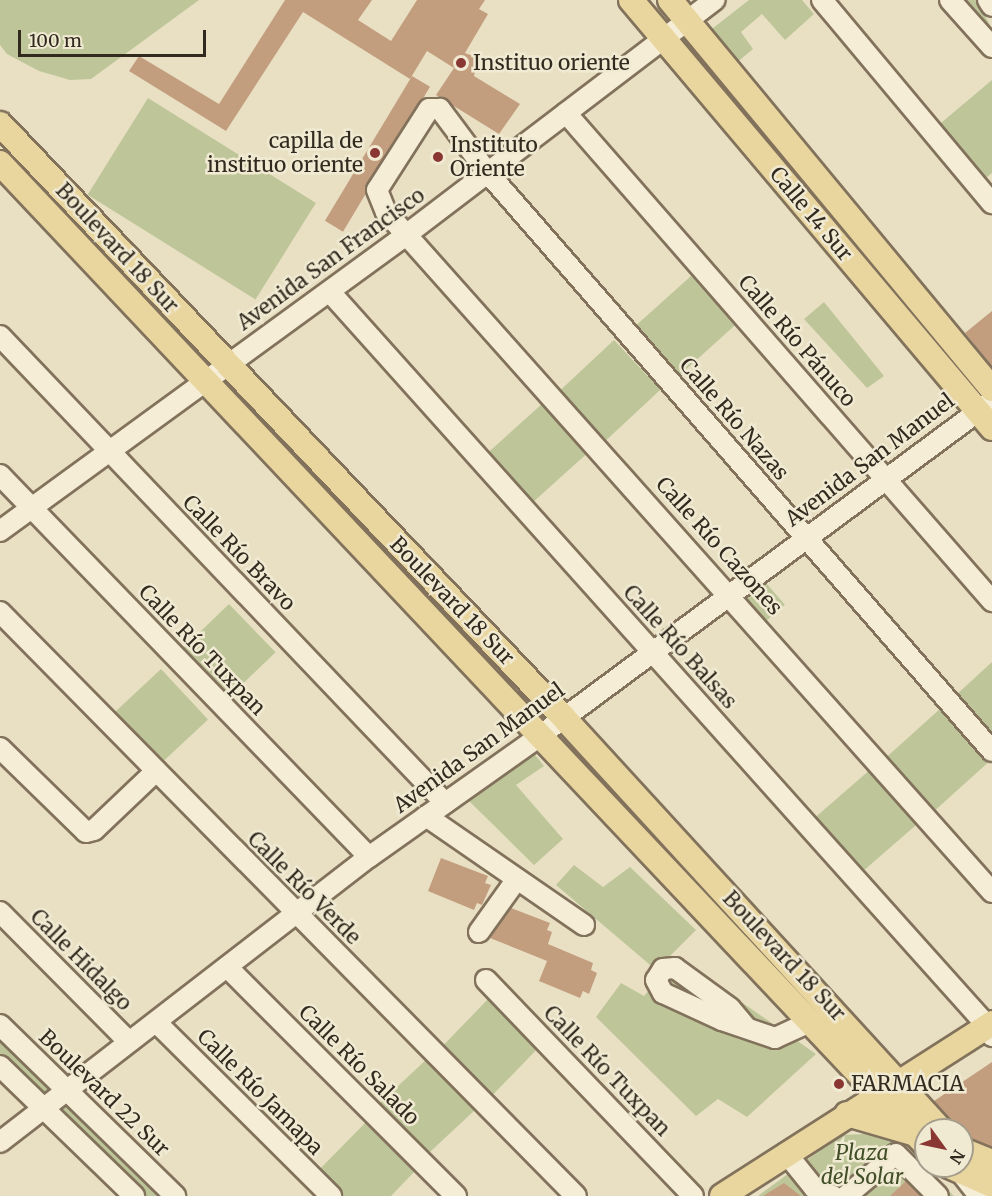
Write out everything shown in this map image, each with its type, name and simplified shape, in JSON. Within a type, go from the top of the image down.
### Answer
[{"type":"main road","name":"Calle 14 Sur","points":[[631,0],[676,29],[764,111],[992,389]]},
{"type":"main road","points":[[650,0],[676,29]]},
{"type":"main road","name":"Calle 14 Sur","points":[[670,0],[676,29],[987,413]]},
{"type":"main road","name":"Boulevard 18 Sur","points":[[0,124],[564,718],[705,871],[890,1088]]},
{"type":"main road","name":"Boulevard 18 Sur","points":[[0,163],[812,1022],[890,1088]]},
{"type":"main road","points":[[590,788],[609,768]]},
{"type":"main road","points":[[631,831],[650,813]]},
{"type":"main road","points":[[686,888],[705,871]]},
{"type":"main road","points":[[732,1194],[787,1152],[990,1028]]},
{"type":"main road","points":[[925,1110],[925,1089],[944,1054]]},
{"type":"main road","points":[[890,1088],[925,1110],[931,1118]]},
{"type":"main road","points":[[890,1088],[914,1129]]},
{"type":"main road","points":[[847,1114],[914,1137]]},
{"type":"main road","points":[[974,1155],[992,1162]]},
{"type":"main road","points":[[974,1178],[992,1185]]},
{"type":"street","name":"Avenida San Francisco","points":[[0,531],[330,292],[715,0]]},
{"type":"street","points":[[822,0],[992,203]]},
{"type":"street","points":[[950,0],[992,47]]},
{"type":"street","points":[[988,0],[992,6]]},
{"type":"street","name":"Calle Río Nazas","points":[[406,235],[386,212],[377,190],[429,109],[440,109],[487,172],[992,752]]},
{"type":"street","name":"Calle Río Pánuco","points":[[566,113],[992,600]]},
{"type":"street","name":"Calle Río Cazones","points":[[406,235],[730,593],[992,892]]},
{"type":"street","name":"Calle Río Balsas","points":[[330,292],[990,1028]]},
{"type":"street","name":"Calle Río Bravo","points":[[0,336],[109,453],[445,803]]},
{"type":"street","name":"Avenida San Manuel","points":[[0,1142],[369,857],[541,735],[885,478],[987,413]]},
{"type":"street","name":"Calle Río Tuxpan","points":[[0,476],[369,857]]},
{"type":"street","name":"Calle Río Verde","points":[[0,612],[576,1196]]},
{"type":"street","points":[[0,748],[86,832],[94,830],[156,771]]},
{"type":"street","points":[[426,816],[585,925]]},
{"type":"street","points":[[479,932],[517,879]]},
{"type":"street","name":"Calle Hidalgo","points":[[0,912],[129,1042]]},
{"type":"street","name":"Calle Río Salado","points":[[227,967],[456,1196]]},
{"type":"street","name":"Calle Río Tuxpan","points":[[486,980],[693,1196]]},
{"type":"street","name":"Calle Río Jamapa","points":[[156,1022],[331,1196]]},
{"type":"street","points":[[745,1026],[781,1038],[812,1022]]},
{"type":"street","name":"Boulevard 22 Sur","points":[[0,1025],[175,1196]]},
{"type":"street","points":[[0,1066],[134,1196]]},
{"type":"street","points":[[787,1152],[823,1192],[896,1154],[938,1196]]},
{"type":"street","points":[[963,1178],[979,1196]]},
{"type":"green space","points":[[0,0],[199,0],[91,79],[70,80],[39,71],[7,54],[0,45]]},
{"type":"green space","points":[[749,0],[802,0],[814,14],[785,40],[762,14],[741,32],[753,49],[735,64],[708,32]]},
{"type":"green space","points":[[965,0],[978,0],[992,30]]},
{"type":"green space","points":[[686,42],[988,392],[979,399],[683,45]]},
{"type":"green space","points":[[992,80],[992,173],[980,183],[935,128]]},
{"type":"green space","points":[[148,98],[316,203],[256,300],[88,195]]},
{"type":"green space","points":[[691,276],[735,325],[676,378],[632,329]]},
{"type":"green space","points":[[824,302],[884,376],[867,388],[804,319]]},
{"type":"green space","points":[[614,340],[660,390],[603,444],[556,394]]},
{"type":"green space","points":[[543,403],[588,453],[530,505],[485,455]]},
{"type":"green space","points":[[760,576],[785,605],[759,627],[734,598]]},
{"type":"green space","points":[[229,604],[276,652],[228,698],[182,650]]},
{"type":"green space","points":[[992,662],[992,735],[956,695]]},
{"type":"green space","points":[[161,669],[208,719],[158,766],[111,715]]},
{"type":"green space","points":[[941,708],[989,762],[936,810],[887,756]]},
{"type":"green space","points":[[532,751],[544,766],[516,785],[563,839],[534,865],[466,798]]},
{"type":"green space","points":[[872,768],[919,822],[861,873],[814,819]]},
{"type":"green space","points":[[574,865],[603,887],[630,867],[696,930],[656,970],[556,885]]},
{"type":"green space","points":[[677,957],[816,1054],[747,1117],[718,1099],[696,1116],[596,1017],[621,983],[644,996]]},
{"type":"green space","points":[[490,997],[540,1046],[489,1099],[439,1050]]},
{"type":"green space","points":[[0,1025],[175,1196],[134,1196],[0,1066]]},
{"type":"green space","points":[[428,1058],[476,1109],[425,1157],[377,1106]]},
{"type":"green space","points":[[368,1120],[417,1169],[391,1196],[337,1196],[315,1174]]},
{"type":"green space","name":"Plaza del Solar","points":[[865,1134],[900,1144],[914,1157],[914,1178],[935,1178],[954,1196],[758,1196],[841,1135]]},
{"type":"building","points":[[285,0],[372,0],[358,20],[391,41],[417,0],[485,0],[479,9],[488,14],[465,53],[478,58],[474,76],[520,104],[499,134],[436,95],[454,68],[427,51],[410,79],[303,12],[226,131],[129,71],[139,56],[219,104]]},
{"type":"building","name":"capilla de instituo oriente","points":[[412,76],[430,87],[343,232],[325,221]]},
{"type":"building","points":[[992,311],[992,367],[965,333]]},
{"type":"building","points":[[441,858],[488,876],[485,883],[491,885],[482,905],[477,903],[474,910],[428,891]]},
{"type":"building","points":[[511,908],[550,923],[547,930],[552,932],[548,944],[593,963],[591,970],[597,973],[589,994],[583,991],[580,998],[539,981],[547,961],[490,938]]},
{"type":"building","points":[[992,1062],[992,1147],[974,1140],[974,1118],[946,1118],[934,1101]]},
{"type":"building","points":[[906,1181],[921,1196],[890,1196]]},
{"type":"building","points":[[784,1183],[801,1196],[763,1196]]},
{"type":"place","name":"Instituo oriente","points":[[461,63]]},
{"type":"place","name":"capilla de instituo oriente","points":[[375,153]]},
{"type":"place","name":"Instituto Oriente","points":[[438,157]]},
{"type":"place","name":"FARMACIA","points":[[839,1084]]}]
